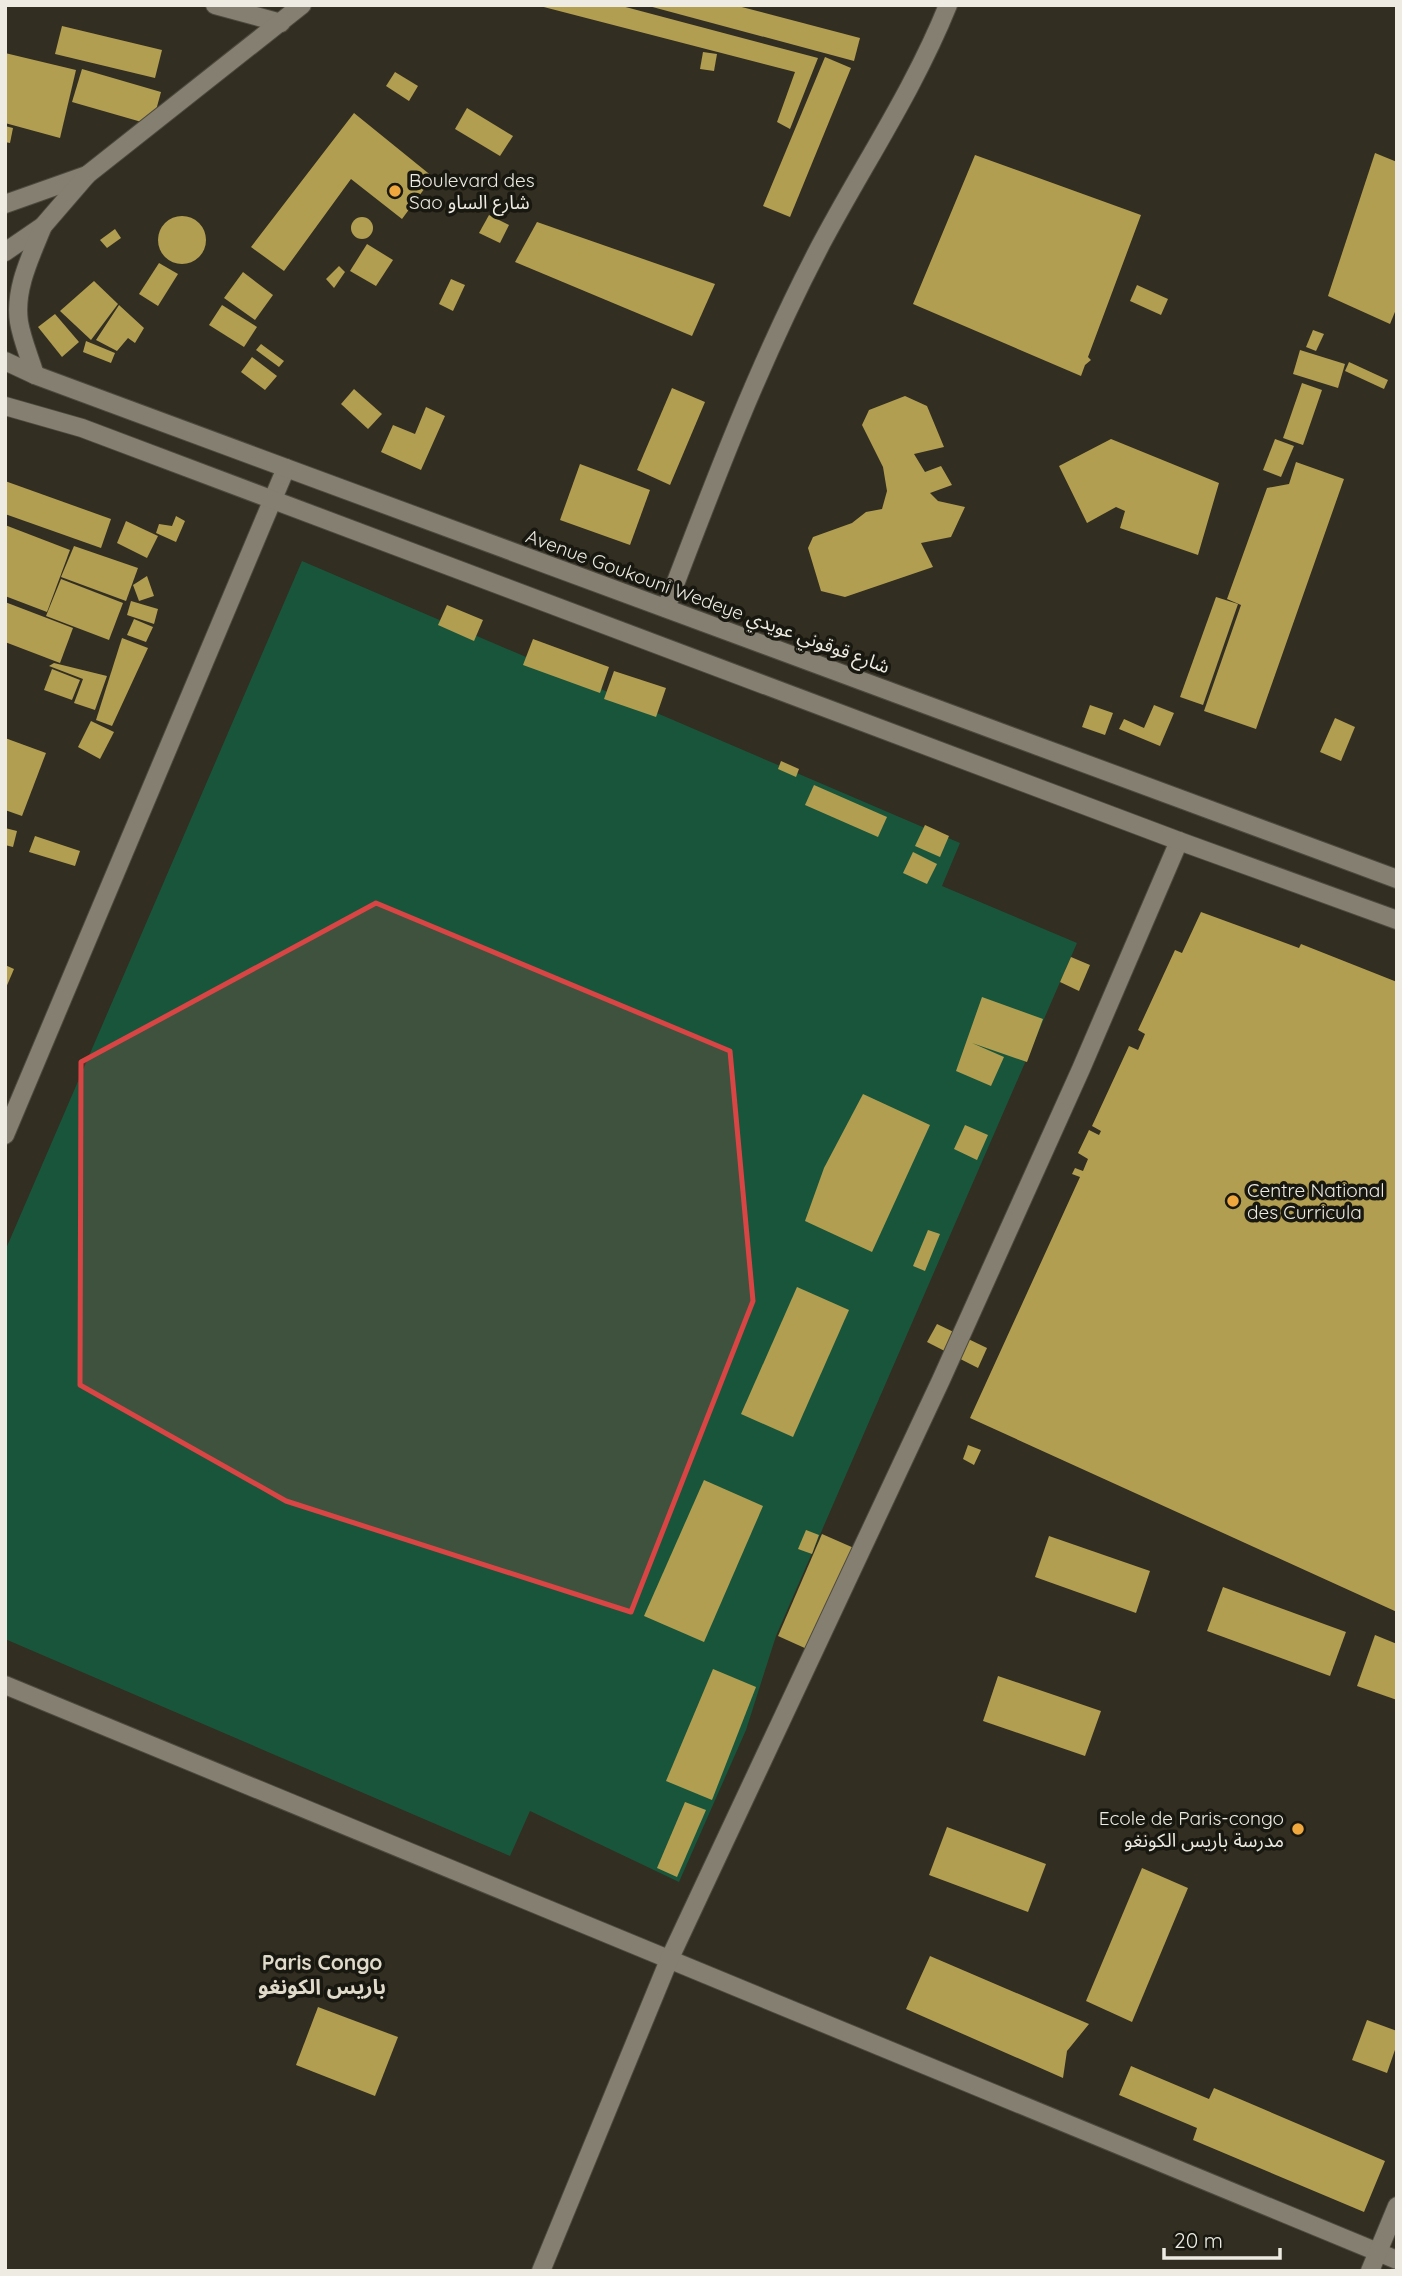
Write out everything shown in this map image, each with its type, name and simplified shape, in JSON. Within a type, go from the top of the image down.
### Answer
[{"type":"street","points":[[215,5],[281,23]]},
{"type":"street","points":[[5,252],[43,226],[88,175],[302,5]]},
{"type":"street","points":[[666,608],[727,445],[818,251],[913,83],[947,5]]},
{"type":"street","points":[[5,204],[88,175]]},
{"type":"street","points":[[36,376],[19,325],[18,308],[26,270],[43,226]]},
{"type":"street","name":"Avenue Goukouni Wedeye شارع قوقوني عويدي","points":[[5,361],[36,376],[1397,879]]},
{"type":"street","points":[[5,406],[82,428],[1179,841],[1397,920]]},
{"type":"street","points":[[5,1135],[274,502],[286,468]]},
{"type":"street","points":[[541,2271],[669,1960],[941,1380],[1081,1069],[1179,841]]},
{"type":"street","points":[[5,1685],[1397,2260]]},
{"type":"street","points":[[1370,2271],[1397,2206]]},
{"type":"highlighted area","points":[[376,903],[730,1051],[753,1301],[631,1612],[286,1501],[80,1385],[81,1062]]},
{"type":"green space","points":[[302,561],[960,843],[942,886],[1077,943],[776,1636],[746,1730],[679,1882],[530,1811],[510,1856],[5,1639],[5,1251]]},
{"type":"building","points":[[536,5],[618,5],[818,58],[790,129],[777,122],[795,72]]},
{"type":"building","points":[[645,5],[734,5],[860,38],[854,61]]},
{"type":"building","points":[[62,26],[162,50],[155,78],[55,54]]},
{"type":"building","points":[[703,52],[717,54],[714,71],[700,69]]},
{"type":"building","points":[[5,53],[76,70],[60,138],[5,123]]},
{"type":"building","points":[[825,57],[851,68],[790,217],[763,206]]},
{"type":"building","points":[[82,69],[161,92],[152,125],[72,102]]},
{"type":"building","points":[[395,72],[418,86],[409,101],[386,86]]},
{"type":"building","points":[[467,108],[513,136],[500,156],[455,129]]},
{"type":"building","name":"Boulevard des Sao شارع الساو","points":[[354,113],[433,177],[402,219],[351,179],[284,271],[251,247]]},
{"type":"building","points":[[5,126],[13,128],[10,143],[5,142]]},
{"type":"building","points":[[1375,153],[1397,162],[1397,307],[1390,324],[1328,296]]},
{"type":"building","points":[[975,155],[1141,215],[1088,357],[1091,360],[1085,365],[1081,376],[913,304]]},
{"type":"building","points":[[489,215],[509,225],[500,243],[479,233]]},
{"type":"building","points":[[182,216],[199,223],[206,240],[199,257],[182,264],[165,257],[158,240],[165,223]]},
{"type":"building","points":[[362,217],[370,220],[373,228],[370,236],[362,239],[354,236],[351,228],[354,220]]},
{"type":"building","points":[[537,222],[715,284],[692,336],[515,262]]},
{"type":"building","points":[[115,229],[121,238],[107,248],[100,240]]},
{"type":"building","points":[[367,244],[393,260],[376,286],[350,271]]},
{"type":"building","points":[[159,263],[178,274],[158,306],[139,294]]},
{"type":"building","points":[[339,266],[345,272],[334,288],[326,279]]},
{"type":"building","points":[[243,272],[273,295],[255,320],[224,298]]},
{"type":"building","points":[[451,279],[465,285],[453,311],[439,304]]},
{"type":"building","points":[[94,281],[118,304],[91,340],[60,311]]},
{"type":"building","points":[[1137,285],[1168,299],[1161,315],[1130,301]]},
{"type":"building","points":[[119,305],[144,328],[135,343],[128,338],[117,351],[96,340]]},
{"type":"building","points":[[222,305],[257,327],[244,347],[209,325]]},
{"type":"building","points":[[55,314],[79,342],[62,357],[38,327]]},
{"type":"building","points":[[1313,330],[1324,334],[1316,351],[1306,347]]},
{"type":"building","points":[[86,341],[115,353],[111,363],[83,352]]},
{"type":"building","points":[[261,344],[284,361],[279,367],[256,350]]},
{"type":"building","points":[[1300,350],[1345,364],[1338,388],[1293,374]]},
{"type":"building","points":[[252,357],[277,376],[265,390],[241,372]]},
{"type":"building","points":[[1349,362],[1388,380],[1384,389],[1345,371]]},
{"type":"building","points":[[1302,383],[1322,390],[1303,445],[1283,438]]},
{"type":"building","points":[[672,388],[705,402],[670,485],[637,470]]},
{"type":"building","points":[[354,389],[382,414],[368,429],[341,404]]},
{"type":"building","points":[[905,396],[927,406],[944,447],[914,454],[925,472],[941,466],[952,485],[930,493],[938,501],[965,507],[951,537],[921,543],[933,567],[845,597],[821,591],[808,548],[813,537],[852,523],[866,512],[882,509],[887,491],[883,467],[862,425],[869,410]]},
{"type":"building","points":[[426,407],[445,416],[421,470],[381,452],[393,425],[415,434]]},
{"type":"building","points":[[1111,439],[1219,483],[1198,555],[1120,528],[1125,511],[1116,507],[1087,523],[1059,466]]},
{"type":"building","points":[[1275,439],[1294,446],[1281,477],[1263,470]]},
{"type":"building","points":[[1296,462],[1344,479],[1256,729],[1204,711],[1241,605],[1227,599],[1267,488],[1289,484]]},
{"type":"building","points":[[580,464],[650,490],[630,545],[560,520]]},
{"type":"building","points":[[5,481],[111,519],[101,548],[5,514]]},
{"type":"building","points":[[176,516],[185,521],[176,542],[156,533],[159,524],[172,526]]},
{"type":"building","points":[[126,521],[158,536],[147,558],[117,543]]},
{"type":"building","points":[[5,525],[70,550],[47,612],[5,596]]},
{"type":"building","points":[[74,546],[138,568],[126,601],[61,577]]},
{"type":"building","points":[[147,576],[154,596],[139,601],[133,585]]},
{"type":"building","points":[[61,579],[123,603],[109,640],[46,616]]},
{"type":"building","points":[[1216,597],[1238,604],[1203,705],[1180,697]]},
{"type":"building","points":[[131,601],[158,609],[154,624],[127,615]]},
{"type":"building","points":[[5,602],[73,628],[60,663],[5,642]]},
{"type":"building","points":[[447,605],[483,620],[474,641],[438,625]]},
{"type":"building","points":[[134,619],[153,627],[146,642],[127,635]]},
{"type":"building","points":[[122,638],[148,648],[112,726],[96,720]]},
{"type":"building","points":[[533,639],[609,667],[600,693],[523,665]]},
{"type":"building","points":[[54,663],[107,676],[95,710],[74,703],[83,679],[49,666]]},
{"type":"building","points":[[52,669],[80,680],[72,700],[44,690]]},
{"type":"building","points":[[614,671],[666,688],[656,717],[604,699]]},
{"type":"building","points":[[1090,705],[1113,713],[1105,735],[1082,727]]},
{"type":"building","points":[[1154,705],[1174,713],[1160,746],[1119,729],[1124,719],[1144,728]]},
{"type":"building","points":[[1335,718],[1355,727],[1341,761],[1320,752]]},
{"type":"building","points":[[91,721],[114,732],[100,759],[78,747]]},
{"type":"building","points":[[5,738],[46,753],[22,816],[5,810]]},
{"type":"building","points":[[781,761],[799,769],[796,777],[778,769]]},
{"type":"building","points":[[814,785],[887,817],[878,837],[805,805]]},
{"type":"building","points":[[925,825],[949,836],[940,857],[915,846]]},
{"type":"building","points":[[5,828],[17,831],[13,847],[5,845]]},
{"type":"building","points":[[35,836],[80,851],[75,866],[29,852]]},
{"type":"building","points":[[913,852],[937,864],[927,884],[903,873]]},
{"type":"building","name":"Centre National des Curricula","points":[[1201,912],[1299,948],[1301,944],[1397,982],[1397,1612],[970,1418],[1080,1177],[1072,1174],[1075,1168],[1083,1171],[1088,1159],[1078,1153],[1089,1130],[1099,1135],[1101,1131],[1092,1126],[1129,1046],[1138,1050],[1145,1034],[1138,1030],[1175,950],[1182,953]]},
{"type":"building","points":[[1071,957],[1090,965],[1079,991],[1060,982]]},
{"type":"building","points":[[5,965],[14,969],[5,990]]},
{"type":"building","points":[[982,997],[1043,1019],[1027,1062],[972,1043],[1004,1057],[991,1086],[956,1071]]},
{"type":"building","points":[[863,1094],[930,1125],[872,1252],[805,1221],[824,1168]]},
{"type":"building","points":[[965,1125],[988,1135],[977,1160],[954,1149]]},
{"type":"building","points":[[928,1230],[940,1234],[925,1271],[913,1266]]},
{"type":"building","points":[[797,1287],[849,1310],[793,1437],[741,1414]]},
{"type":"building","points":[[937,1324],[987,1348],[978,1368],[927,1342]]},
{"type":"building","points":[[968,1445],[981,1450],[974,1465],[963,1459]]},
{"type":"building","points":[[704,1480],[763,1506],[704,1642],[644,1616]]},
{"type":"building","points":[[806,1530],[819,1535],[812,1554],[798,1549]]},
{"type":"building","points":[[822,1534],[863,1552],[818,1654],[778,1636]]},
{"type":"building","points":[[1049,1536],[1150,1571],[1136,1613],[1035,1577]]},
{"type":"building","points":[[1223,1587],[1346,1632],[1330,1676],[1207,1631]]},
{"type":"building","points":[[1375,1635],[1397,1644],[1397,1700],[1357,1686]]},
{"type":"building","points":[[713,1669],[756,1687],[712,1800],[666,1781]]},
{"type":"building","points":[[998,1676],[1101,1711],[1085,1756],[983,1721]]},
{"type":"building","points":[[685,1802],[706,1810],[677,1877],[657,1868]]},
{"type":"building","points":[[947,1827],[1046,1864],[1028,1912],[929,1875]]},
{"type":"building","points":[[1142,1868],[1188,1888],[1132,2022],[1086,2001]]},
{"type":"building","points":[[930,1956],[1089,2024],[1067,2051],[1063,2078],[906,2009]]},
{"type":"building","points":[[318,2007],[398,2037],[375,2096],[296,2065]]},
{"type":"building","points":[[1367,2020],[1397,2031],[1397,2044],[1387,2073],[1352,2060]]},
{"type":"building","points":[[1131,2066],[1209,2099],[1214,2088],[1385,2161],[1364,2212],[1193,2140],[1197,2128],[1119,2095]]},
{"type":"place","name":"Boulevard des Sao شارع الساو","points":[[395,191]]},
{"type":"place","name":"Centre National des Curricula","points":[[1233,1201]]},
{"type":"place","name":"Ecole de Paris-congo مدرسة باريس الكونغو","points":[[1298,1829]]},
{"type":"district","name":"Paris Congo باريس الكونغو","points":[[322,1975]]}]
